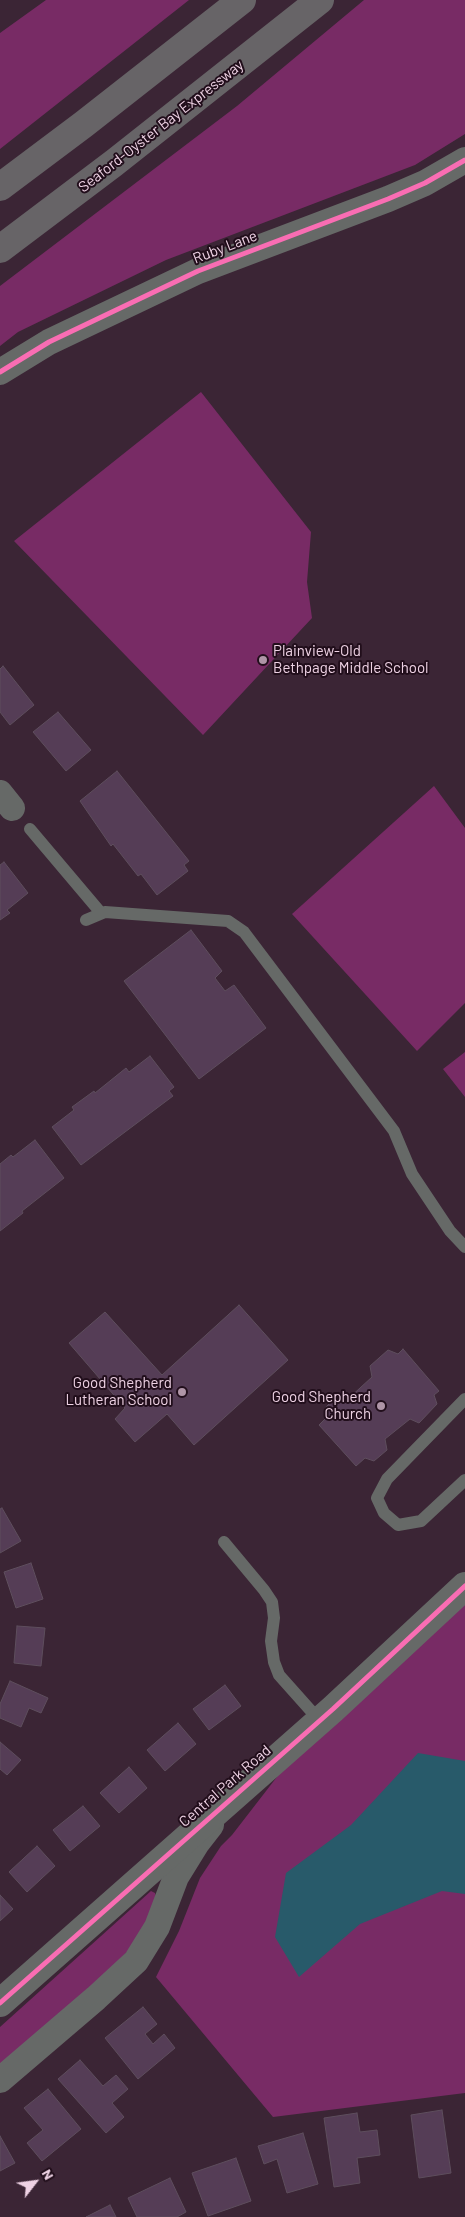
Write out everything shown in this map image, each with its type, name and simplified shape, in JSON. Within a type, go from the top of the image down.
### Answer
[{"type":"highway","points":[[0,187],[84,124],[242,0]]},
{"type":"highway","name":"Seaford-Oyster Bay Expressway","points":[[0,249],[114,163],[320,0]]},
{"type":"street","name":"Ruby Lane","points":[[0,372],[49,342],[198,270],[388,199],[425,183],[465,160]]},
{"type":"street","name":"Central Park Road","points":[[0,2003],[237,1792],[320,1721],[465,1586]]},
{"type":"street","name":"Central Park Road","points":[[0,2080],[96,1998],[136,1961],[157,1927],[176,1877],[196,1843],[237,1792]]},
{"type":"lane","points":[[30,829],[101,913]]},
{"type":"lane","points":[[86,920],[106,912],[228,921],[244,932],[394,1131],[412,1174],[450,1231],[465,1247]]},
{"type":"lane","points":[[465,1399],[387,1479],[377,1498],[384,1513],[398,1525],[420,1522],[465,1480]]},
{"type":"lane","points":[[224,1542],[272,1602],[274,1662],[279,1675],[320,1721]]},
{"type":"shaded area","points":[[46,0],[189,0],[0,149],[0,33]]},
{"type":"shaded area","points":[[364,0],[465,0],[465,134],[415,165],[166,260],[18,332],[0,346],[0,286],[237,106]]},
{"type":"shaded area","points":[[201,392],[311,532],[307,582],[312,618],[203,735],[14,541]]},
{"type":"shaded area","points":[[434,786],[465,828],[465,1003],[417,1051],[292,914]]},
{"type":"shaded area","points":[[465,1052],[465,1097],[443,1069]]},
{"type":"shaded area","points":[[465,1593],[465,2093],[273,2117],[156,1977],[179,1931],[200,1878],[221,1846],[232,1835],[297,1751]]},
{"type":"shaded area","points":[[151,1891],[155,1893],[156,1897],[142,1935],[116,1964],[0,2066],[0,2027]]},
{"type":"water","points":[[418,1753],[465,1761],[465,1894],[442,1891],[360,1924],[299,1977],[275,1937],[286,1873],[351,1825]]},
{"type":"building","points":[[3,666],[34,705],[10,725],[0,712],[0,669]]},
{"type":"building","points":[[58,712],[91,750],[66,771],[33,732]]},
{"type":"building","points":[[117,771],[189,861],[184,865],[188,871],[157,895],[141,874],[138,876],[113,844],[111,846],[80,801]]},
{"type":"building","points":[[4,862],[28,893],[7,910],[10,913],[0,920],[0,865]]},
{"type":"building","points":[[191,930],[222,971],[215,978],[225,991],[234,985],[266,1028],[199,1079],[124,981]]},
{"type":"building","points":[[150,1056],[174,1087],[169,1091],[173,1096],[81,1165],[52,1127],[74,1110],[72,1107],[94,1091],[95,1093],[126,1068],[129,1072]]},
{"type":"building","points":[[35,1140],[64,1178],[0,1231],[0,1164],[11,1155],[13,1157]]},
{"type":"building","name":"Good Shepherd Lutheran School","points":[[239,1305],[288,1360],[194,1445],[167,1414],[135,1442],[115,1419],[125,1408],[69,1343],[105,1312],[162,1375]]},
{"type":"building","name":"Good Shepherd Church","points":[[403,1349],[439,1391],[434,1395],[437,1404],[419,1423],[410,1419],[385,1439],[387,1450],[374,1461],[365,1458],[356,1466],[319,1425],[327,1417],[325,1408],[338,1395],[348,1399],[372,1377],[370,1366],[388,1350],[398,1354]]},
{"type":"building","points":[[2,1508],[21,1541],[0,1553],[0,1509]]},
{"type":"building","points":[[31,1563],[43,1599],[16,1608],[4,1572]]},
{"type":"building","points":[[17,1626],[45,1628],[41,1666],[14,1663]]},
{"type":"building","points":[[10,1681],[48,1698],[41,1713],[29,1708],[21,1727],[0,1718],[0,1704]]},
{"type":"building","points":[[225,1685],[241,1706],[209,1730],[193,1709]]},
{"type":"building","points":[[178,1723],[196,1744],[165,1771],[147,1750]]},
{"type":"building","points":[[0,1742],[21,1760],[7,1775],[0,1769]]},
{"type":"building","points":[[129,1767],[147,1788],[119,1813],[100,1793]]},
{"type":"building","points":[[83,1806],[100,1826],[70,1851],[53,1830]]},
{"type":"building","points":[[37,1846],[55,1866],[27,1892],[9,1872]]},
{"type":"building","points":[[0,1895],[13,1909],[0,1921]]},
{"type":"building","points":[[143,2007],[157,2024],[145,2034],[153,2044],[164,2034],[175,2048],[138,2079],[105,2038]]},
{"type":"building","points":[[80,2060],[103,2086],[116,2075],[128,2089],[112,2103],[124,2117],[106,2133],[58,2079]]},
{"type":"building","points":[[48,2089],[81,2129],[42,2161],[27,2143],[43,2130],[24,2108]]},
{"type":"building","points":[[442,2110],[451,2173],[419,2178],[411,2115]]},
{"type":"building","points":[[357,2113],[360,2132],[377,2130],[380,2155],[357,2158],[360,2183],[334,2187],[324,2118]]},
{"type":"building","points":[[303,2133],[318,2184],[287,2193],[277,2159],[264,2164],[258,2146]]},
{"type":"building","points":[[0,2136],[15,2163],[0,2171]]},
{"type":"building","points":[[236,2158],[251,2201],[208,2216],[192,2173]]},
{"type":"building","points":[[170,2178],[186,2212],[177,2217],[137,2217],[128,2198]]},
{"type":"building","points":[[110,2205],[116,2217],[86,2217]]},
{"type":"cycle path","points":[[0,372],[49,342],[198,271],[388,199],[425,183],[465,160]]},
{"type":"cycle path","points":[[0,2003],[333,1709],[465,1586]]},
{"type":"place","name":"Plainview-Old Bethpage Middle School","points":[[263,660]]},
{"type":"place","name":"Good Shepherd Lutheran School","points":[[182,1392]]},
{"type":"place","name":"Good Shepherd Church","points":[[381,1406]]}]
